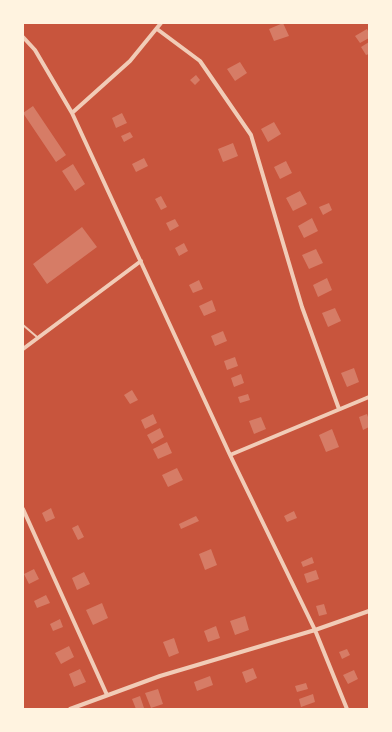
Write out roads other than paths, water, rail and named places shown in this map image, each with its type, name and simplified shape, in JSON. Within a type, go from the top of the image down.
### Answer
[{"type":"street","points":[[72,113],[130,61],[161,23]]},
{"type":"street","points":[[157,29],[200,61],[251,135],[302,307],[339,409]]},
{"type":"street","points":[[23,37],[35,50],[72,113],[230,455],[316,630],[347,709]]},
{"type":"street","points":[[23,350],[141,261]]},
{"type":"street","points":[[230,455],[369,397]]},
{"type":"street","points":[[23,509],[107,695]]},
{"type":"street","points":[[70,709],[160,676],[316,630],[369,611]]},
{"type":"lane","points":[[23,325],[38,338]]}]
